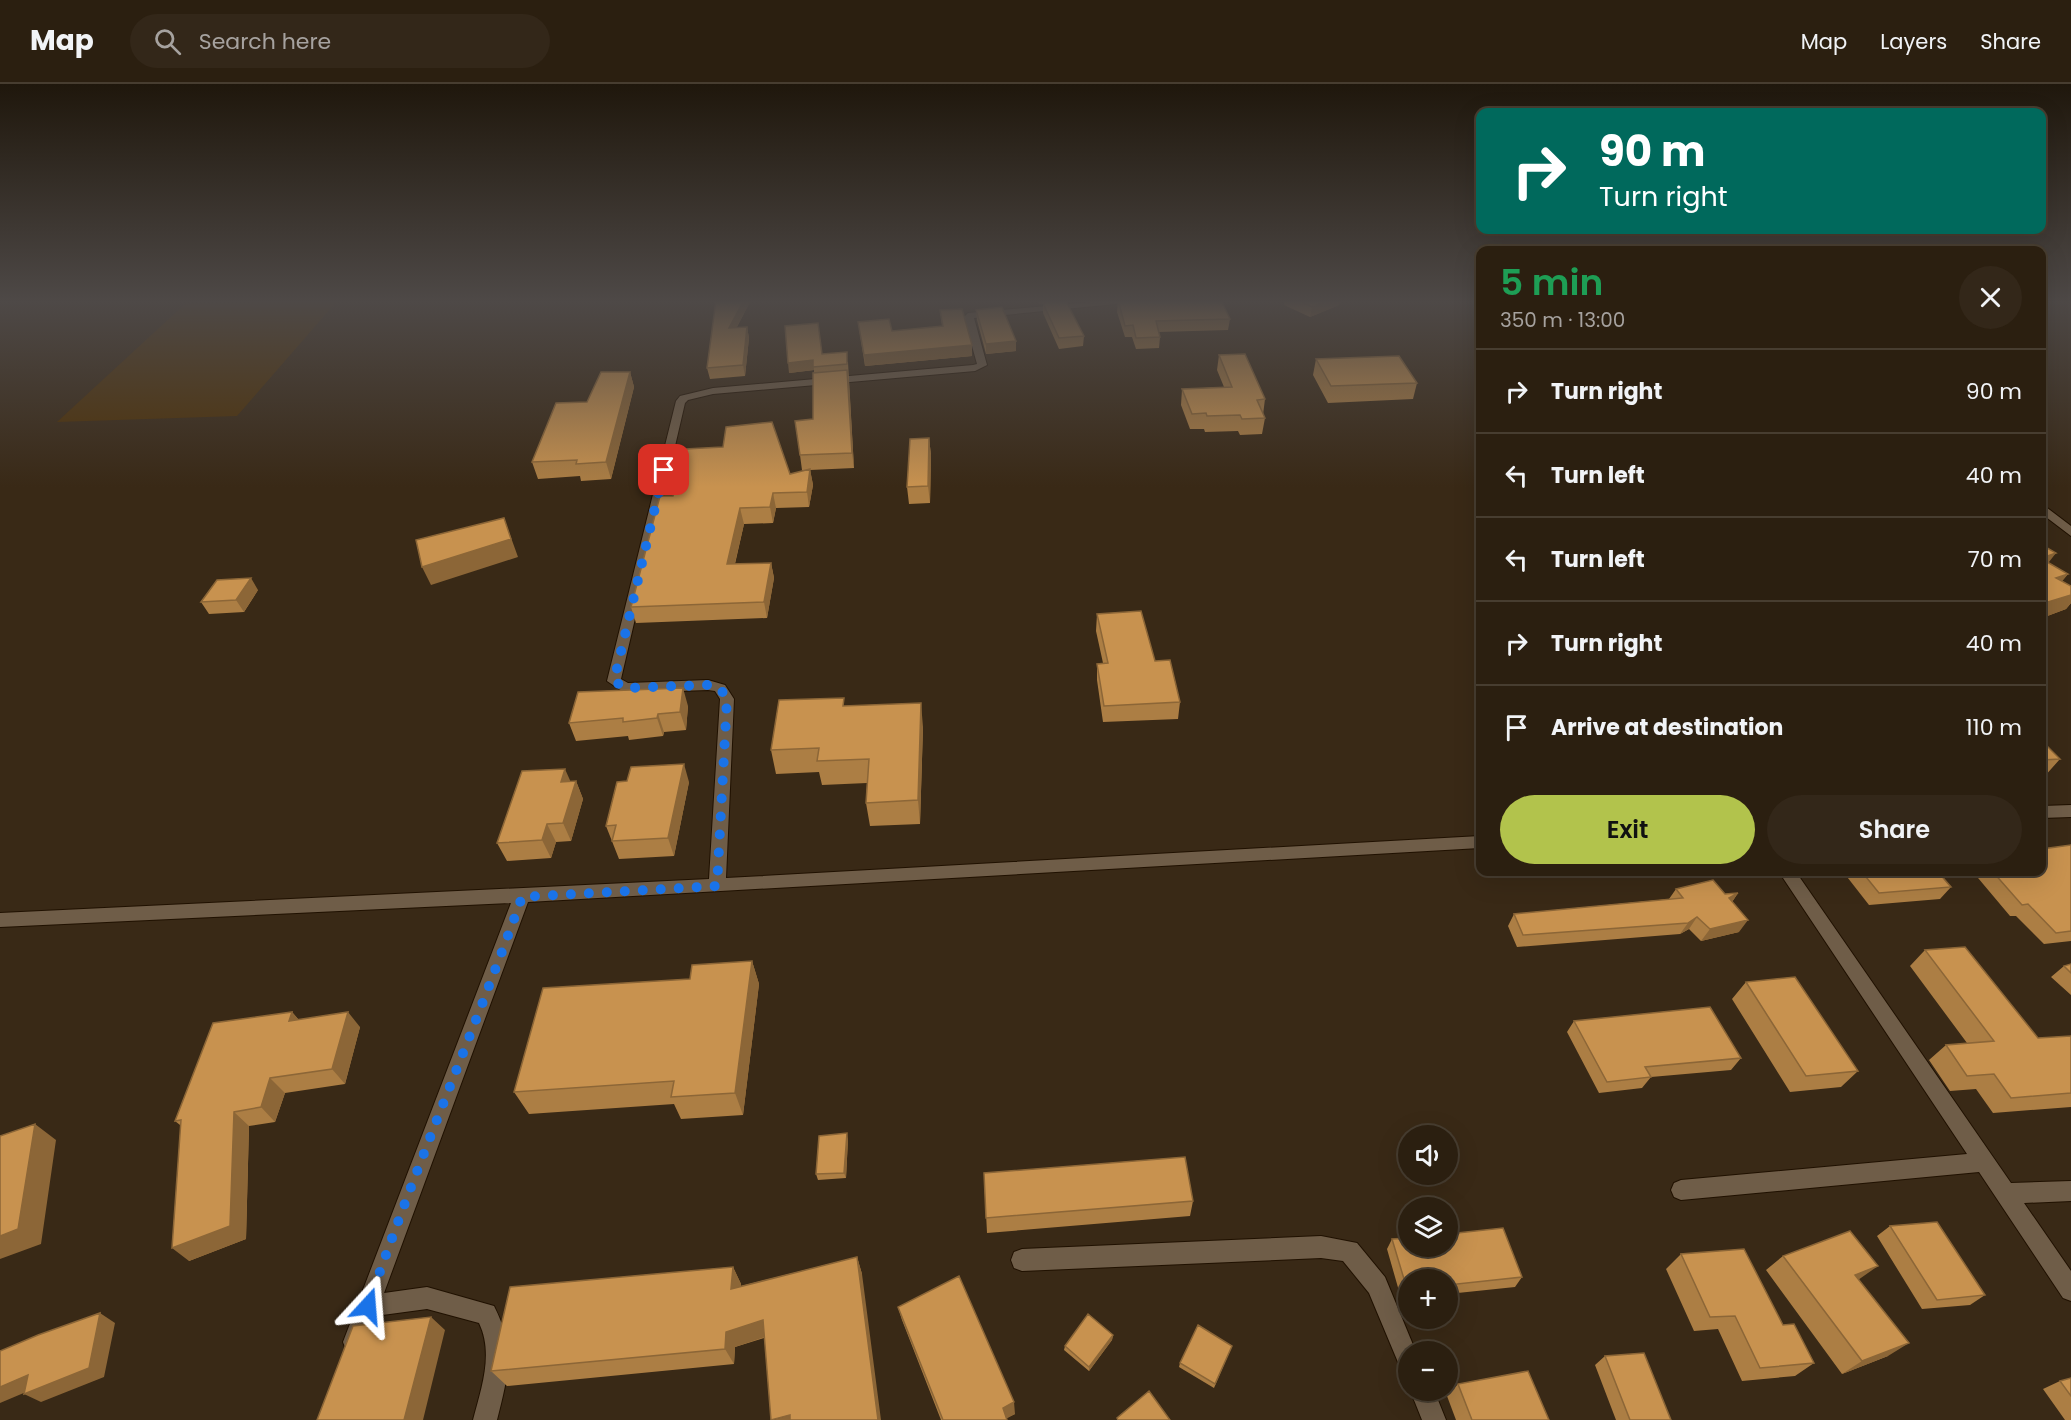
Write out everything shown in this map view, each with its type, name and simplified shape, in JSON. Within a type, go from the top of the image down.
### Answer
[{"type":"street","points":[[717,886],[727,699],[720,688],[708,685],[625,688],[614,681],[680,403],[684,398],[713,391],[975,368],[982,365],[981,362]]},
{"type":"street","points":[[2046,511],[2071,532]]},
{"type":"street","points":[[2046,812],[2071,811]]},
{"type":"street","points":[[0,920],[522,897],[1476,842]]},
{"type":"street","points":[[1790,876],[2071,1290]]},
{"type":"street","points":[[348,1358],[393,1232],[478,1020],[522,897]]},
{"type":"street","points":[[1681,1190],[1983,1162]]},
{"type":"street","points":[[2005,1194],[2071,1191]]},
{"type":"street","points":[[1022,1260],[1321,1247],[1349,1251],[1377,1285],[1400,1341]]},
{"type":"street","points":[[368,1306],[427,1298],[486,1314],[496,1329],[499,1364],[485,1420]]},
{"type":"street","points":[[1426,1401],[1434,1420]]},
{"type":"shaded area","points":[[122,362],[284,362],[237,416],[57,422]]},
{"type":"building","points":[[708,362],[743,362],[743,365],[707,368]]},
{"type":"building","points":[[813,362],[847,362],[847,364],[813,367]]},
{"type":"building","points":[[1222,362],[1249,362],[1265,399],[1257,400],[1265,418],[1242,419],[1240,415],[1192,414],[1182,389],[1232,387]]},
{"type":"building","points":[[1318,362],[1403,362],[1417,383],[1331,386]]},
{"type":"building","points":[[847,370],[852,453],[800,455],[795,421],[813,419],[813,373]]},
{"type":"building","points":[[601,372],[630,372],[606,462],[576,464],[577,460],[532,462],[556,403],[587,402]]},
{"type":"building","points":[[772,422],[790,474],[810,469],[807,492],[773,493],[770,507],[740,508],[727,564],[771,563],[764,602],[631,607],[660,496],[673,496],[685,449],[723,447],[726,427]]},
{"type":"building","points":[[929,438],[928,486],[907,487],[910,439]]},
{"type":"building","points":[[504,518],[511,539],[422,567],[416,540]]},
{"type":"building","points":[[2046,547],[2056,553],[2046,557]]},
{"type":"building","points":[[2046,561],[2068,574],[2056,578],[2071,586],[2071,595],[2046,601]]},
{"type":"building","points":[[251,578],[236,600],[201,602],[217,580]]},
{"type":"building","points":[[1141,611],[1155,661],[1170,660],[1180,702],[1104,706],[1097,664],[1108,663],[1097,614]]},
{"type":"building","points":[[683,688],[680,712],[658,714],[657,718],[623,722],[623,718],[569,723],[578,692]]},
{"type":"building","points":[[844,698],[843,706],[921,703],[918,800],[866,803],[869,759],[817,761],[819,748],[771,750],[779,700]]},
{"type":"building","points":[[2046,745],[2060,759],[2046,760]]},
{"type":"building","points":[[684,764],[668,838],[612,841],[616,825],[606,826],[617,782],[627,781],[631,767]]},
{"type":"building","points":[[565,769],[561,782],[576,781],[563,823],[547,824],[542,840],[497,843],[522,771]]},
{"type":"building","points":[[2071,845],[2071,931],[2056,933],[2028,904],[2022,905],[1997,876],[2046,876],[2046,848]]},
{"type":"building","points":[[1865,876],[1941,876],[1951,887],[1879,893]]},
{"type":"building","points":[[1713,880],[1725,894],[1738,893],[1729,898],[1748,920],[1710,929],[1697,917],[1688,923],[1523,935],[1514,914],[1683,898],[1676,889]]},
{"type":"building","points":[[1965,947],[2038,1038],[2071,1036],[2071,1093],[2011,1098],[1994,1074],[1967,1076],[1946,1045],[1994,1041],[1925,950]]},
{"type":"building","points":[[752,961],[735,1093],[671,1097],[674,1081],[514,1092],[543,988],[690,979],[692,965]]},
{"type":"building","points":[[2071,964],[2071,973],[2064,966]]},
{"type":"building","points":[[1795,977],[1858,1071],[1806,1076],[1746,982]]},
{"type":"building","points":[[1710,1007],[1741,1058],[1645,1067],[1651,1077],[1607,1082],[1574,1021]]},
{"type":"building","points":[[292,1012],[289,1021],[348,1012],[332,1069],[270,1078],[261,1107],[234,1112],[230,1226],[172,1248],[181,1120],[175,1121],[213,1023]]},
{"type":"building","points":[[35,1124],[18,1229],[0,1236],[0,1136]]},
{"type":"building","points":[[847,1133],[844,1173],[816,1174],[819,1136]]},
{"type":"building","points":[[1185,1157],[1193,1201],[986,1218],[984,1173]]},
{"type":"building","points":[[1937,1222],[1985,1295],[1937,1300],[1890,1226]]},
{"type":"building","points":[[1503,1228],[1522,1277],[1458,1284],[1458,1269],[1401,1269],[1392,1239],[1398,1239],[1398,1257],[1458,1257],[1458,1233]]},
{"type":"building","points":[[1850,1231],[1878,1266],[1855,1275],[1909,1343],[1862,1361],[1783,1256]]},
{"type":"building","points":[[1744,1249],[1783,1325],[1794,1324],[1814,1363],[1760,1368],[1735,1316],[1710,1317],[1681,1254]]},
{"type":"building","points":[[857,1257],[878,1420],[790,1420],[790,1415],[771,1420],[763,1320],[726,1332],[725,1349],[491,1371],[510,1287],[733,1267],[731,1289]]},
{"type":"building","points":[[959,1276],[1014,1402],[1003,1408],[1007,1420],[943,1420],[898,1307]]},
{"type":"building","points":[[100,1313],[89,1368],[24,1394],[28,1375],[0,1387],[0,1351]]},
{"type":"building","points":[[1088,1314],[1113,1335],[1089,1367],[1065,1346]]},
{"type":"building","points":[[431,1317],[404,1420],[317,1420],[353,1326]]},
{"type":"building","points":[[1198,1325],[1232,1346],[1215,1384],[1180,1363]]},
{"type":"building","points":[[1644,1353],[1671,1420],[1630,1420],[1605,1356]]},
{"type":"building","points":[[1528,1371],[1549,1420],[1472,1420],[1458,1384]]},
{"type":"building","points":[[2071,1378],[2071,1396],[2060,1381]]},
{"type":"building","points":[[1149,1391],[1170,1420],[1118,1420],[1117,1418]]},
{"type":"route","points":[[368,1306],[393,1232],[478,1020],[522,897],[717,886],[727,699],[720,688],[708,685],[625,688],[614,681],[615,668],[664,470]]}]
